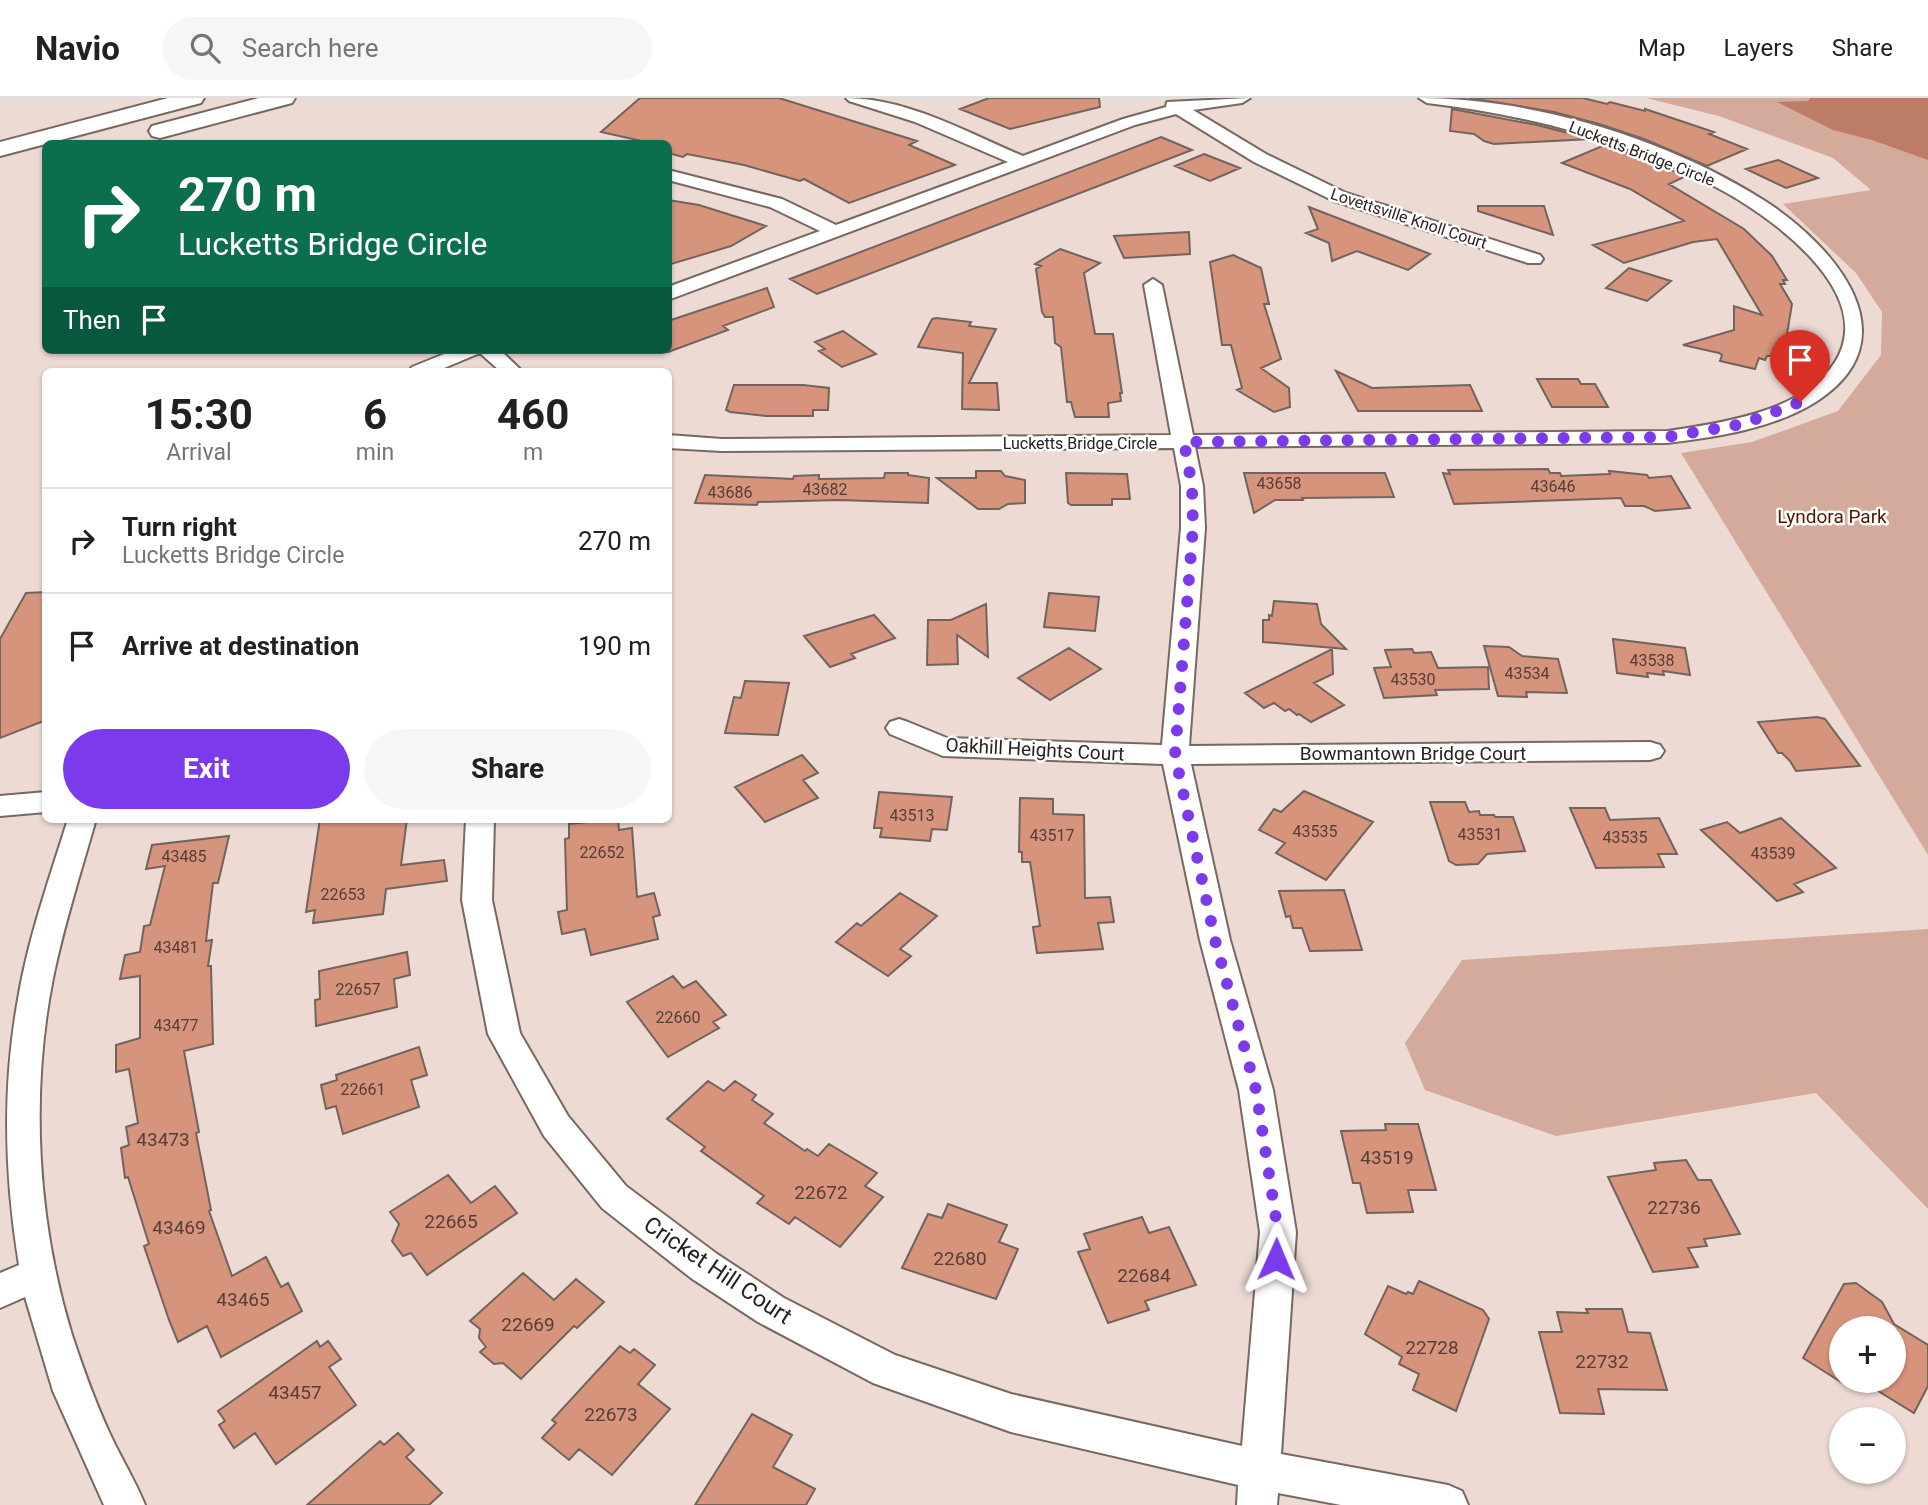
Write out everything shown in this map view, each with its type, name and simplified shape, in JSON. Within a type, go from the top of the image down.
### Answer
[{"type":"main road","points":[[0,149],[193,98]]},
{"type":"main road","points":[[140,136],[284,98]]},
{"type":"street","points":[[854,98],[920,119],[1023,162]]},
{"type":"street","name":"Lovettsville Knoll Court","points":[[1161,98],[1260,158],[1340,197],[1534,259]]},
{"type":"street","points":[[672,293],[1129,122],[1178,108],[1242,98]]},
{"type":"street","name":"Lucketts Bridge Circle","points":[[672,441],[722,446],[1628,439],[1704,432],[1743,424],[1800,402],[1823,387],[1839,372],[1850,355],[1854,317],[1834,273],[1816,250],[1760,205],[1686,166],[1578,127],[1517,112],[1427,98]]},
{"type":"street","points":[[672,176],[776,202],[835,232]]},
{"type":"street","points":[[1153,285],[1192,486],[1193,528],[1175,755],[1215,940],[1256,1090],[1278,1232],[1258,1487]]},
{"type":"street","points":[[427,368],[462,354]]},
{"type":"street","points":[[493,354],[509,368]]},
{"type":"street","name":"Oakhill Heights Court","points":[[898,728],[943,747],[1175,755]]},
{"type":"street","name":"Bowmantown Bridge Court","points":[[1175,755],[1650,751]]},
{"type":"street","points":[[0,806],[42,802]]},
{"type":"street","points":[[81,823],[45,948],[29,1028],[23,1101],[24,1185],[36,1275],[57,1351],[94,1448],[125,1505]]},
{"type":"street","name":"Cricket Hill Court","points":[[480,823],[477,900],[504,1034],[556,1126],[614,1197],[704,1266],[771,1310],[886,1370],[1012,1413],[1258,1487],[1448,1505]]},
{"type":"street","points":[[0,1291],[36,1275]]},
{"type":"green space","name":"Lyndora Park","points":[[1646,98],[1928,98],[1928,855],[1681,453],[1752,442],[1838,411],[1881,355],[1882,312],[1856,273],[1783,204],[1871,190],[1833,158],[1719,116]]},
{"type":"green space","points":[[1928,929],[1928,1209],[1816,1093],[1556,1136],[1425,1090],[1405,1043],[1462,960]]},
{"type":"shaded area","points":[[1810,98],[1928,98],[1928,160],[1872,140],[1833,130],[1777,102],[1808,101]]},
{"type":"building","points":[[640,98],[779,98],[917,141],[909,145],[955,165],[849,203],[804,179],[800,181],[744,165],[687,154],[683,157],[672,154],[672,140],[637,140],[601,132]]},
{"type":"building","points":[[989,98],[1099,98],[1100,107],[1010,129],[960,109]]},
{"type":"building","points":[[1469,98],[1583,98],[1607,104],[1610,102],[1645,109],[1714,132],[1709,134],[1747,149],[1707,166],[1644,139],[1599,124],[1554,112]]},
{"type":"building","points":[[1452,109],[1537,125],[1591,139],[1494,144],[1474,134],[1450,131]]},
{"type":"building","points":[[1161,137],[1192,150],[817,294],[790,279]]},
{"type":"building","points":[[1607,144],[1686,176],[1669,184],[1744,229],[1772,256],[1787,280],[1783,280],[1785,284],[1780,284],[1792,304],[1784,352],[1781,347],[1778,356],[1767,356],[1765,360],[1759,358],[1755,369],[1720,361],[1722,355],[1719,353],[1683,345],[1734,330],[1734,306],[1762,315],[1717,239],[1693,242],[1624,263],[1593,245],[1684,221],[1630,189],[1562,163]]},
{"type":"building","points":[[1204,154],[1240,168],[1210,181],[1175,166]]},
{"type":"building","points":[[1778,160],[1818,178],[1786,188],[1746,169]]},
{"type":"building","points":[[672,201],[699,205],[766,226],[731,246],[672,264]]},
{"type":"building","points":[[1478,206],[1544,206],[1553,235],[1478,211]]},
{"type":"building","points":[[1309,207],[1430,254],[1408,270],[1357,251],[1332,261],[1329,243],[1306,233],[1318,229]]},
{"type":"building","points":[[1189,232],[1190,254],[1124,258],[1114,236]]},
{"type":"building","points":[[1060,249],[1100,263],[1084,273],[1095,334],[1113,334],[1122,393],[1121,401],[1108,403],[1109,417],[1075,417],[1071,402],[1067,402],[1061,347],[1055,343],[1053,317],[1045,317],[1042,312],[1036,269],[1041,266],[1035,264]]},
{"type":"building","points":[[1233,255],[1261,268],[1269,304],[1264,304],[1281,359],[1261,368],[1289,388],[1290,407],[1274,412],[1237,390],[1242,388],[1231,345],[1222,345],[1210,262]]},
{"type":"building","points":[[1629,268],[1671,281],[1647,301],[1606,288]]},
{"type":"building","points":[[767,288],[774,307],[723,326],[728,330],[672,351],[672,320]]},
{"type":"building","points":[[932,319],[971,322],[969,326],[996,329],[969,383],[997,383],[999,410],[962,409],[963,353],[918,347]]},
{"type":"building","points":[[843,331],[876,354],[842,367],[819,351],[825,349],[815,342]]},
{"type":"building","points":[[1336,371],[1372,388],[1470,385],[1482,411],[1358,411]]},
{"type":"building","points":[[1537,379],[1578,379],[1581,384],[1595,384],[1608,407],[1552,407]]},
{"type":"building","points":[[734,385],[803,385],[829,388],[828,410],[813,410],[813,416],[766,416],[730,412],[726,410]]},
{"type":"building","points":[[1548,469],[1550,473],[1560,473],[1561,476],[1610,474],[1609,471],[1647,475],[1649,478],[1671,476],[1690,508],[1655,511],[1644,506],[1625,506],[1621,498],[1454,504],[1443,473],[1450,474],[1448,470]]},
{"type":"building","points":[[976,471],[1001,471],[1005,476],[1025,480],[1025,503],[1008,504],[999,509],[978,509],[937,478],[976,478]]},
{"type":"building","points":[[885,473],[908,473],[929,478],[928,503],[839,500],[758,502],[757,505],[695,503],[705,475],[793,479],[794,476],[819,475],[819,479],[884,478]]},
{"type":"building","points":[[1066,473],[1127,474],[1130,499],[1112,499],[1112,505],[1071,505],[1068,503]]},
{"type":"building","points":[[1244,473],[1385,473],[1394,497],[1275,500],[1254,513]]},
{"type":"building","points":[[42,592],[42,722],[0,738],[0,639],[26,593]]},
{"type":"building","points":[[1049,593],[1099,597],[1095,631],[1044,627]]},
{"type":"building","points":[[1274,601],[1317,604],[1321,624],[1346,649],[1263,642],[1263,620],[1269,620],[1269,615],[1272,616]]},
{"type":"building","points":[[986,604],[988,657],[957,635],[958,664],[927,665],[928,620],[951,620]]},
{"type":"building","points":[[874,615],[895,638],[851,654],[855,658],[830,667],[804,636]]},
{"type":"building","points":[[1613,639],[1685,648],[1690,675],[1663,671],[1664,675],[1647,673],[1648,677],[1617,673]]},
{"type":"building","points":[[1484,646],[1509,647],[1522,656],[1558,659],[1567,693],[1526,692],[1527,697],[1498,696]]},
{"type":"building","points":[[1069,648],[1101,669],[1050,700],[1018,678]]},
{"type":"building","points":[[1332,649],[1333,674],[1314,683],[1344,705],[1311,722],[1274,703],[1264,708],[1245,693]]},
{"type":"building","points":[[1412,649],[1414,653],[1431,652],[1438,668],[1488,667],[1489,689],[1435,690],[1437,695],[1384,698],[1374,668],[1391,667],[1385,650]]},
{"type":"building","points":[[745,681],[789,683],[778,735],[725,733],[734,697],[741,698]]},
{"type":"building","points":[[1817,717],[1825,719],[1860,766],[1796,771],[1782,753],[1778,753],[1758,722]]},
{"type":"building","points":[[802,755],[818,773],[803,780],[818,798],[765,822],[735,787]]},
{"type":"building","points":[[1304,791],[1373,822],[1326,880],[1276,853],[1285,843],[1259,830],[1274,809],[1281,812]]},
{"type":"building","points":[[879,792],[952,797],[947,830],[932,829],[930,841],[880,837],[882,828],[874,828]]},
{"type":"building","points":[[1020,798],[1053,799],[1053,814],[1084,815],[1085,898],[1110,897],[1114,922],[1098,923],[1103,949],[1037,953],[1033,927],[1040,926],[1030,862],[1022,862],[1022,852],[1019,852]]},
{"type":"building","points":[[1430,802],[1465,802],[1469,812],[1479,811],[1480,815],[1513,817],[1525,851],[1487,854],[1478,864],[1456,865],[1449,861]]},
{"type":"building","points":[[1570,808],[1605,808],[1610,820],[1659,818],[1677,854],[1658,854],[1664,867],[1596,868]]},
{"type":"building","points":[[1781,818],[1836,868],[1794,884],[1803,892],[1777,901],[1701,830],[1727,822],[1740,833]]},
{"type":"building","points":[[319,823],[406,823],[401,865],[444,860],[447,881],[386,889],[383,914],[313,923],[315,910],[306,912]]},
{"type":"building","points":[[618,823],[619,830],[632,828],[637,897],[654,893],[660,915],[653,917],[658,939],[591,955],[585,929],[562,934],[558,912],[567,910],[565,839],[569,838],[569,824]]},
{"type":"building","points":[[229,836],[218,883],[213,883],[206,941],[212,940],[208,966],[211,966],[213,1044],[184,1051],[199,1132],[196,1133],[211,1210],[209,1211],[232,1276],[266,1257],[281,1287],[288,1283],[302,1311],[221,1357],[207,1326],[178,1342],[144,1246],[149,1244],[128,1177],[125,1178],[121,1148],[129,1145],[126,1127],[138,1123],[129,1069],[116,1072],[116,1045],[140,1038],[140,976],[120,979],[125,955],[140,952],[144,926],[150,925],[165,866],[146,869],[152,845]]},
{"type":"building","points":[[1344,890],[1362,950],[1310,951],[1302,928],[1293,928],[1290,916],[1286,917],[1279,891]]},
{"type":"building","points":[[900,893],[937,916],[900,949],[911,956],[888,976],[836,942],[857,923],[861,926]]},
{"type":"building","points":[[407,952],[410,975],[394,979],[397,1007],[316,1026],[315,1000],[320,999],[319,971]]},
{"type":"building","points":[[673,976],[683,988],[696,981],[726,1015],[713,1022],[719,1028],[668,1057],[627,1002]]},
{"type":"building","points":[[419,1047],[427,1075],[411,1080],[419,1107],[343,1134],[336,1106],[326,1109],[321,1085],[337,1080],[336,1075]]},
{"type":"building","points":[[708,1081],[724,1091],[735,1081],[756,1095],[752,1100],[773,1114],[764,1123],[805,1151],[807,1149],[818,1156],[829,1144],[877,1173],[865,1186],[883,1197],[840,1247],[795,1217],[789,1224],[757,1203],[764,1196],[701,1151],[705,1147],[667,1119]]},
{"type":"building","points":[[1385,1124],[1418,1124],[1436,1190],[1408,1190],[1413,1212],[1367,1213],[1360,1183],[1353,1183],[1341,1131],[1386,1130]]},
{"type":"building","points":[[1686,1160],[1698,1180],[1711,1180],[1740,1234],[1704,1239],[1707,1246],[1688,1248],[1698,1267],[1653,1272],[1608,1177],[1656,1170],[1654,1163]]},
{"type":"building","points":[[448,1175],[471,1203],[495,1186],[517,1213],[427,1275],[411,1253],[403,1256],[392,1241],[399,1224],[390,1212]]},
{"type":"building","points":[[948,1204],[1007,1225],[999,1242],[1018,1249],[996,1299],[902,1268],[928,1214],[942,1218]]},
{"type":"building","points":[[1142,1217],[1149,1233],[1169,1227],[1196,1285],[1145,1301],[1149,1310],[1108,1323],[1078,1252],[1090,1249],[1084,1234]]},
{"type":"building","points":[[523,1273],[554,1300],[576,1279],[604,1302],[577,1328],[574,1326],[521,1379],[503,1363],[494,1364],[480,1352],[486,1347],[479,1338],[480,1329],[470,1321]]},
{"type":"building","points":[[1419,1281],[1483,1310],[1489,1319],[1456,1411],[1413,1390],[1419,1374],[1399,1364],[1402,1357],[1365,1334],[1388,1286],[1406,1294],[1413,1294]]},
{"type":"building","points":[[1856,1283],[1882,1302],[1890,1316],[1829,1316],[1829,1374],[1803,1358],[1844,1284]]},
{"type":"building","points":[[1586,1309],[1622,1309],[1628,1332],[1650,1333],[1667,1390],[1598,1389],[1604,1414],[1560,1413],[1539,1332],[1562,1332],[1557,1312],[1588,1313]]},
{"type":"building","points":[[1906,1331],[1928,1345],[1928,1386],[1914,1413],[1882,1393],[1906,1393]]},
{"type":"building","points":[[317,1341],[320,1347],[328,1341],[341,1359],[329,1367],[356,1405],[276,1464],[255,1433],[234,1448],[219,1425],[225,1421],[218,1411]]},
{"type":"building","points":[[620,1346],[630,1353],[634,1349],[655,1365],[638,1384],[670,1409],[612,1475],[579,1449],[569,1460],[542,1438],[556,1423],[552,1420]]},
{"type":"building","points":[[752,1414],[792,1435],[773,1467],[815,1489],[806,1505],[695,1505]]},
{"type":"building","points":[[398,1433],[414,1450],[406,1457],[442,1493],[429,1505],[307,1505],[380,1441],[384,1445]]},
{"type":"route","points":[[1276,1259],[1278,1232],[1256,1090],[1215,940],[1175,755],[1193,528],[1192,486],[1184,442],[1667,437],[1743,424],[1800,402]]}]
